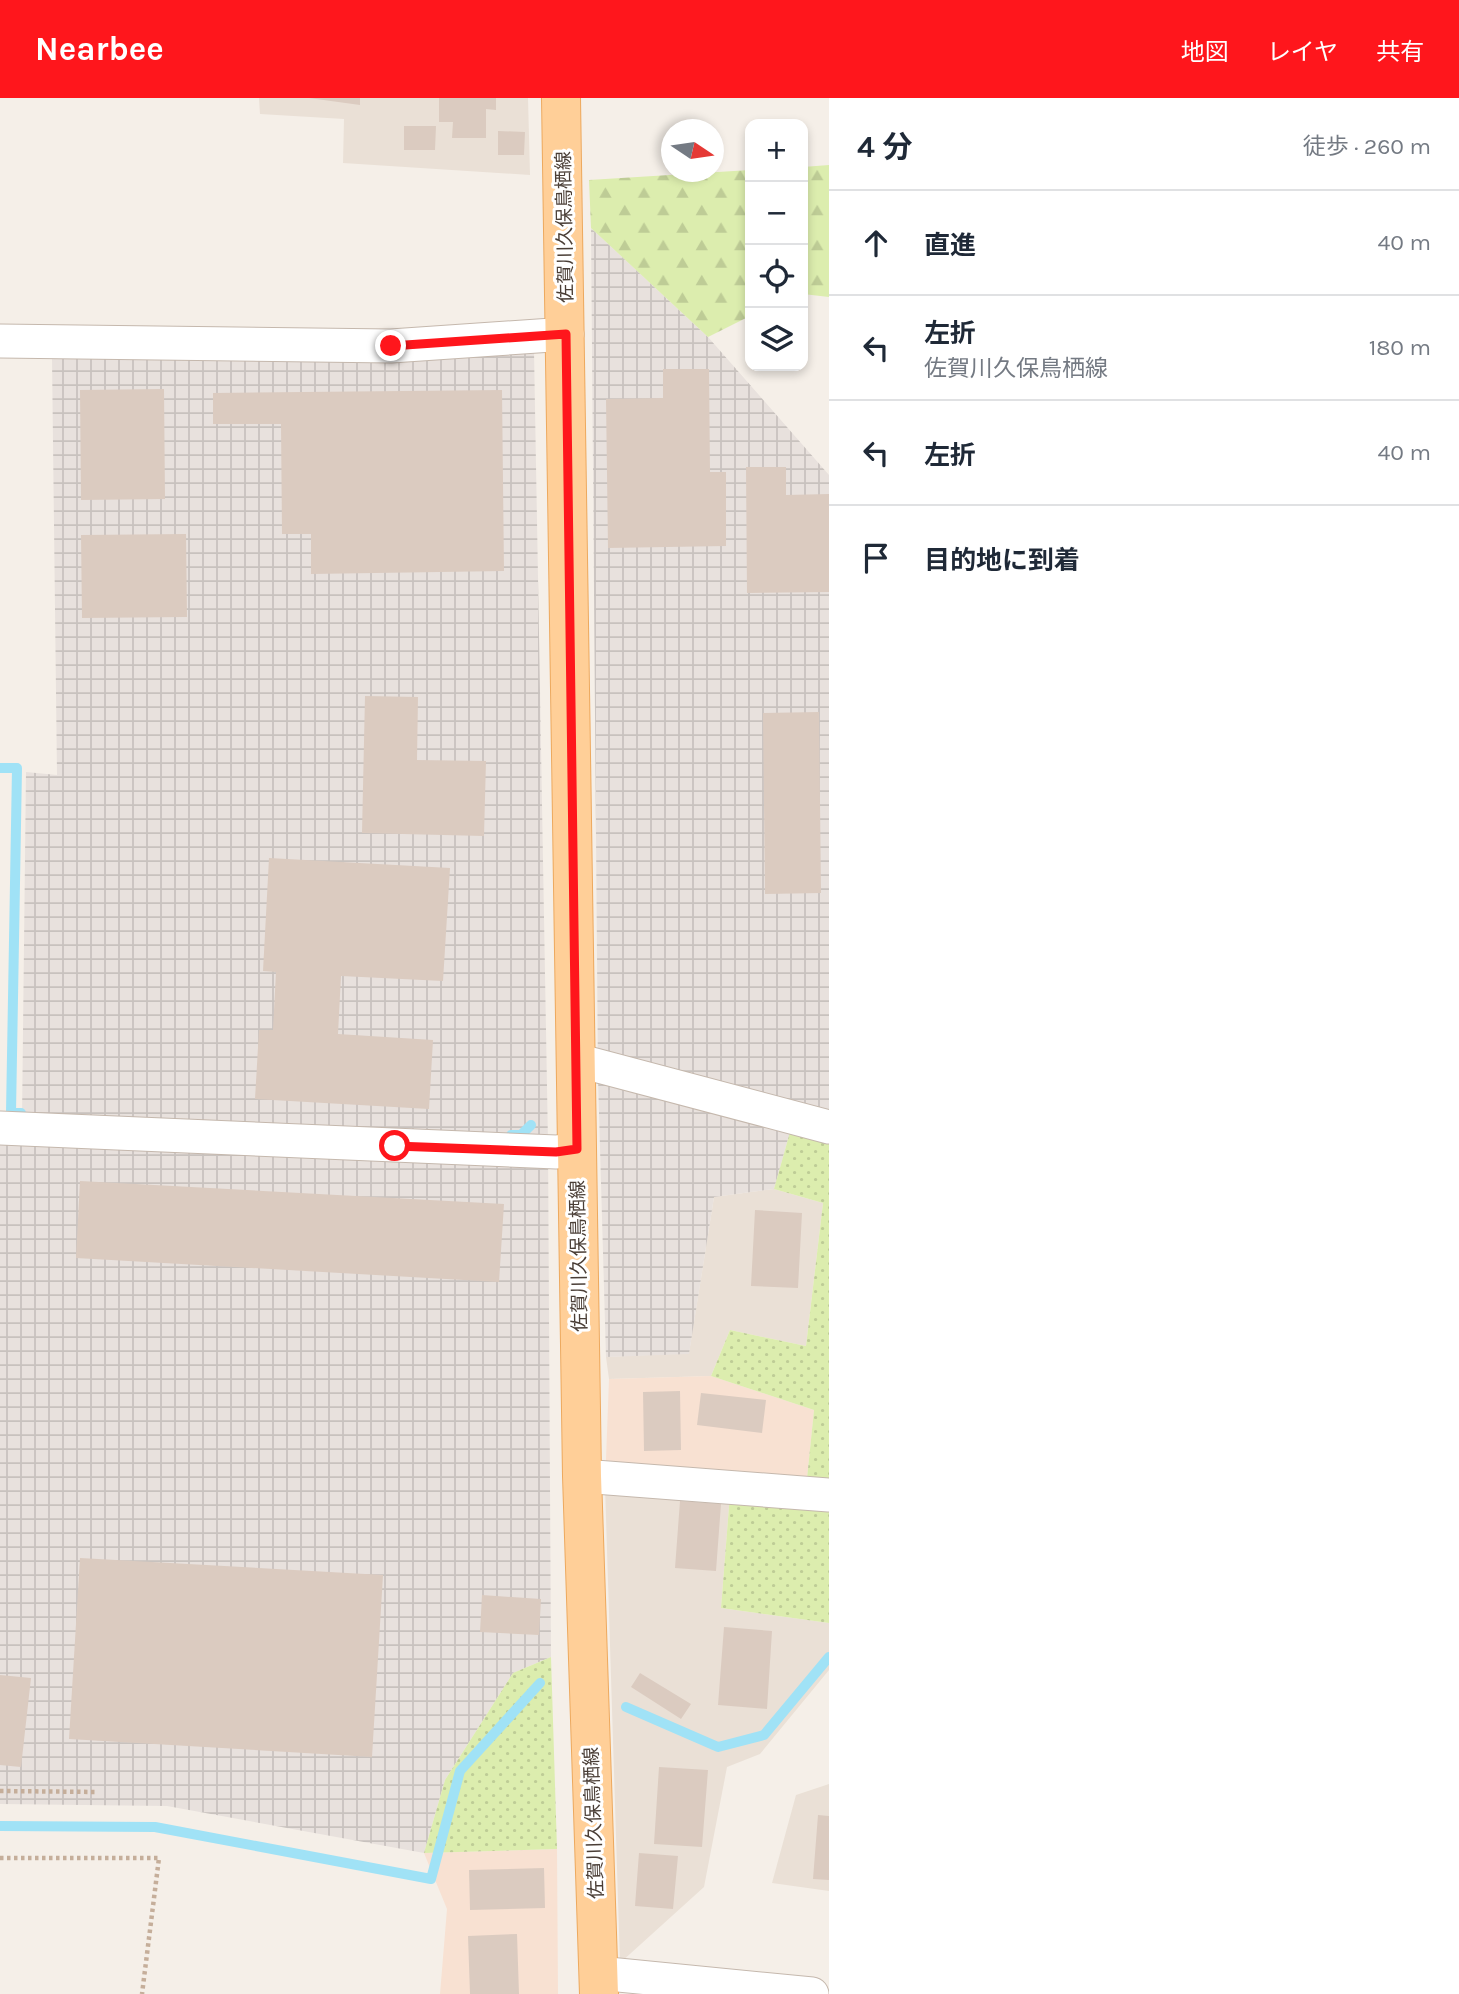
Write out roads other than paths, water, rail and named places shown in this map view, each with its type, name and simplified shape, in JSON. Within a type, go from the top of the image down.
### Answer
[{"type":"main road","name":"佐賀川久保鳥栖線","points":[[561,98],[582,1476],[599,1984]]},
{"type":"street","points":[[0,341],[391,346],[566,334]]},
{"type":"street","points":[[576,1060],[829,1127]]},
{"type":"street","points":[[0,1128],[556,1152],[577,1149]]},
{"type":"street","points":[[582,1476],[829,1495]]},
{"type":"street","points":[[599,1984],[812,1994]]},
{"type":"waterway","points":[[0,768],[17,768],[11,1113],[21,1113]]},
{"type":"waterway","points":[[511,1135],[521,1135],[531,1125]]},
{"type":"waterway","points":[[626,1707],[718,1747],[764,1735],[829,1657]]},
{"type":"waterway","points":[[0,1826],[155,1827],[431,1879],[460,1771],[540,1683]]}]
